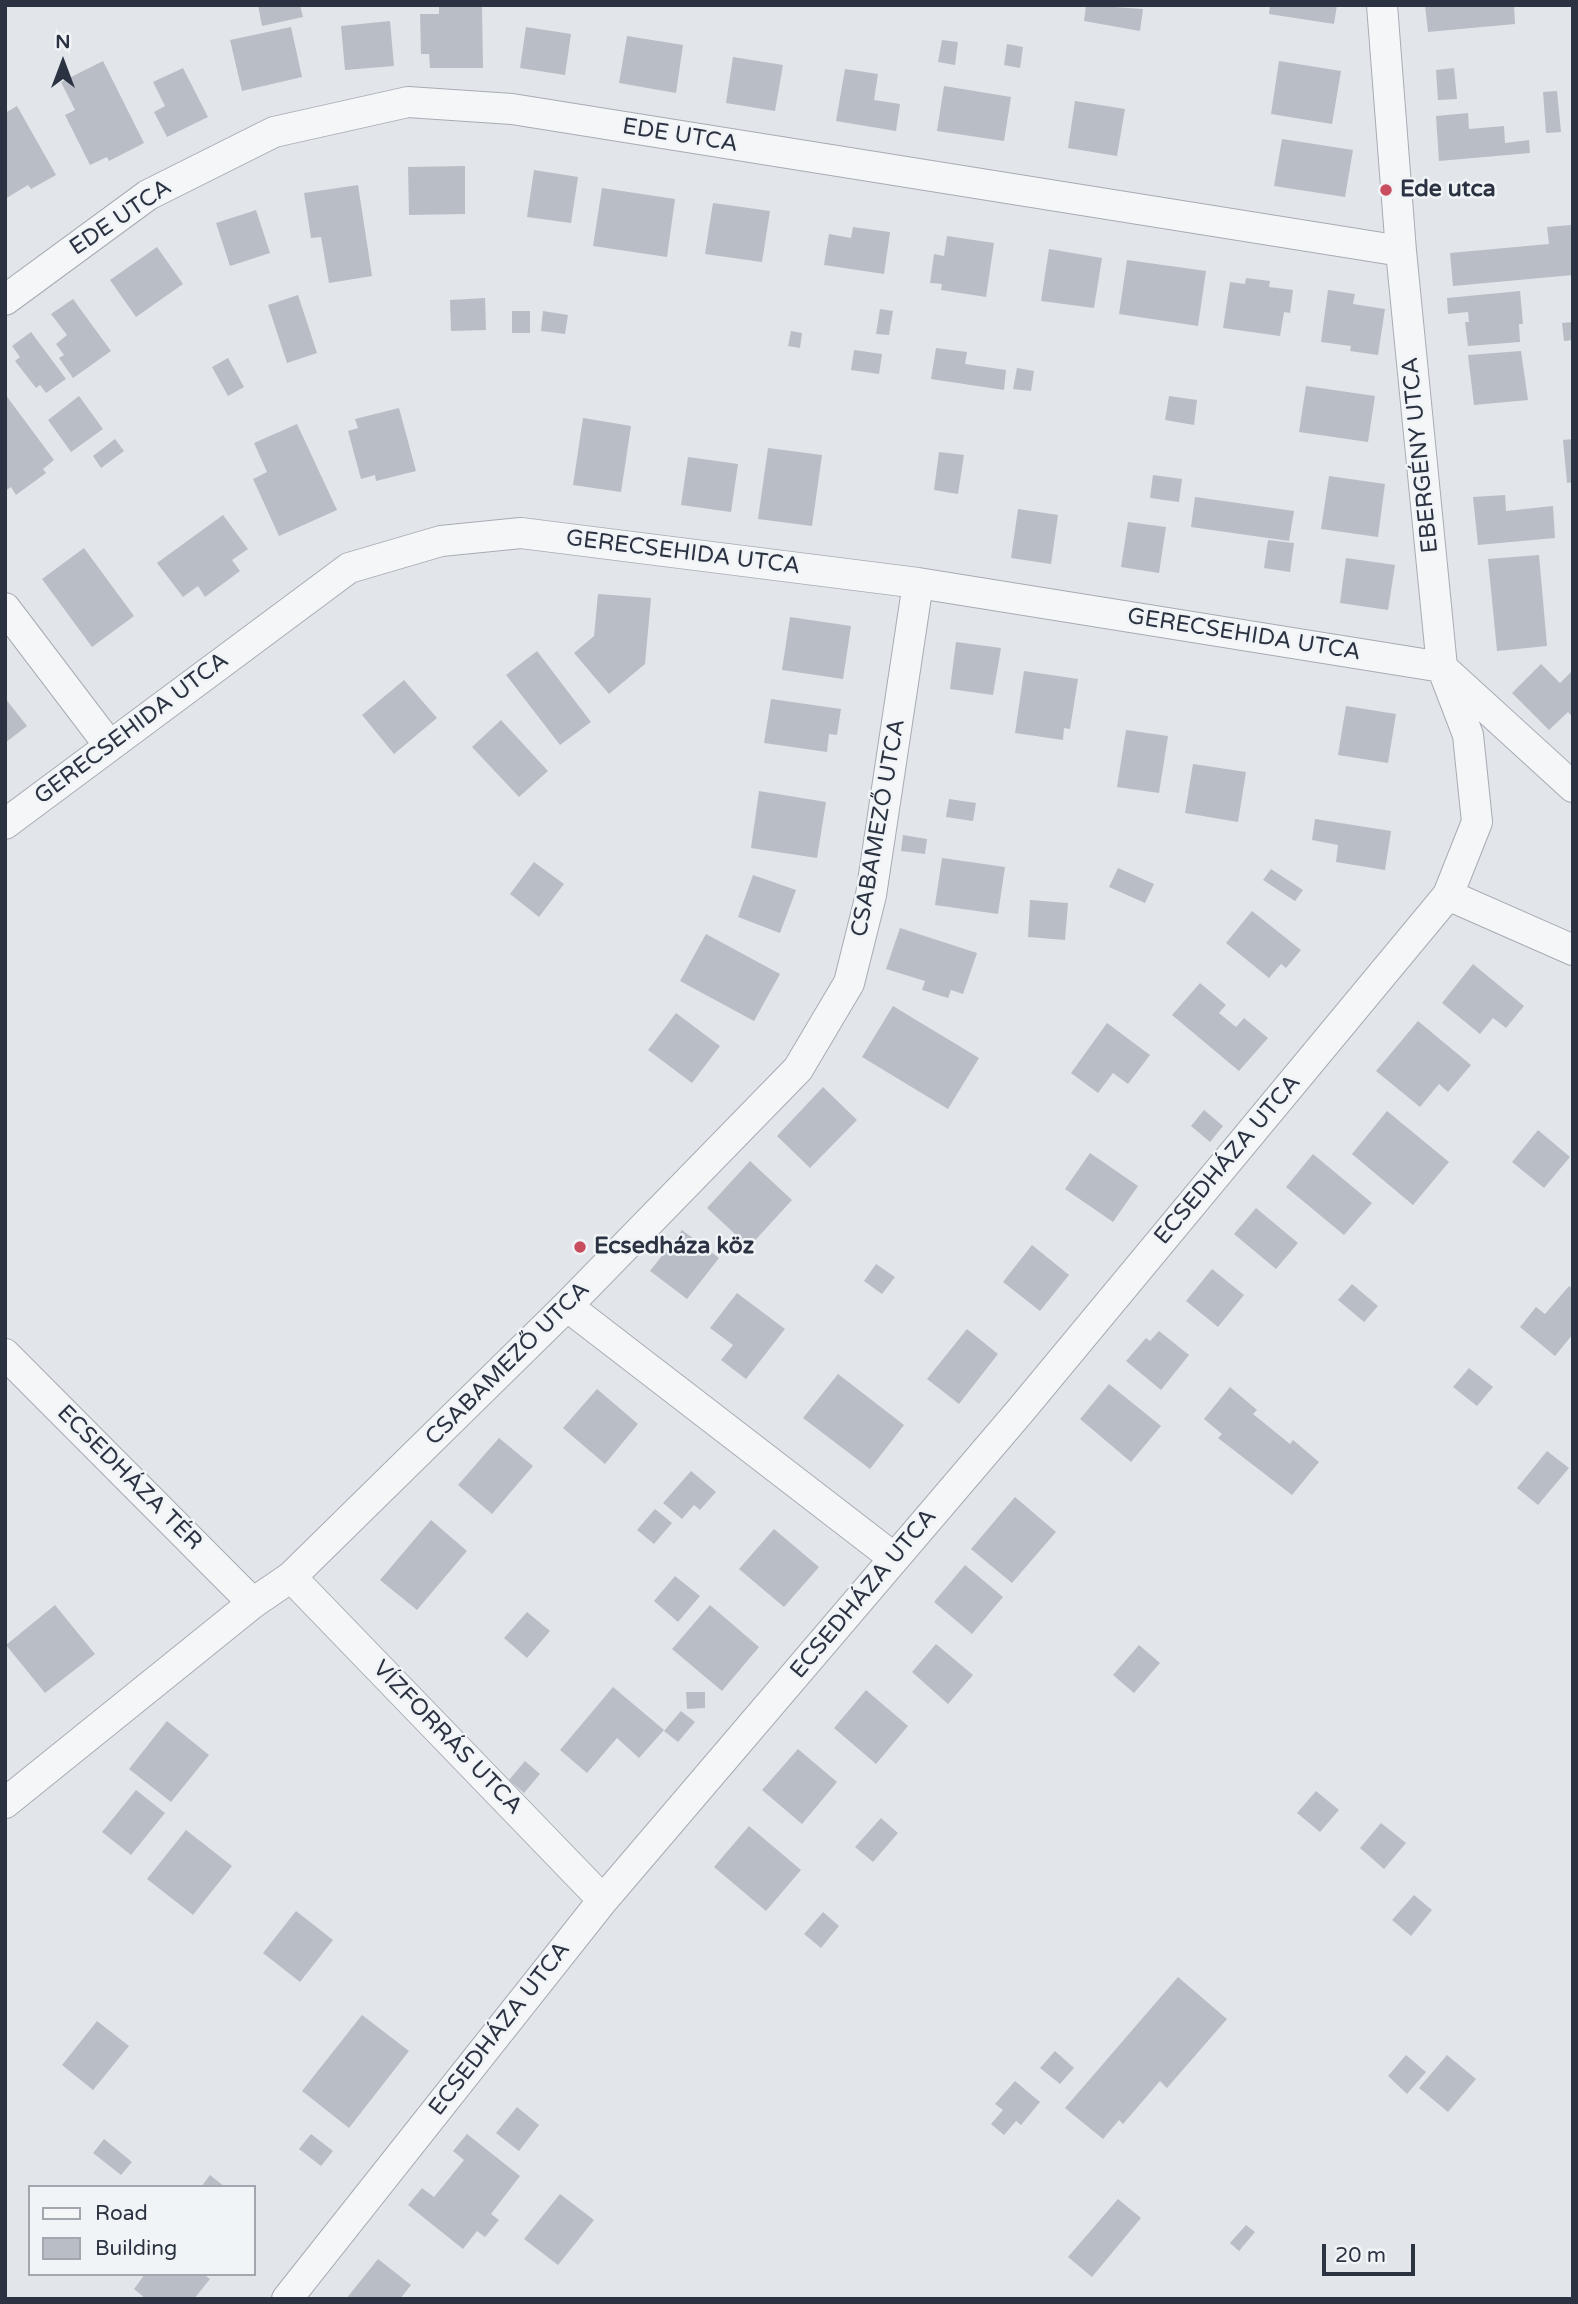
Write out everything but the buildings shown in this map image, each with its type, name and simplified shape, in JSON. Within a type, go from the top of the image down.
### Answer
[{"type":"street","name":"EBERGÉNY UTCA","points":[[1382,5],[1401,251],[1442,667],[1468,736],[1476,822],[1448,895]]},
{"type":"street","name":"EDE UTCA","points":[[5,300],[148,195],[263,137],[274,132],[408,102],[512,109],[1401,251]]},
{"type":"street","name":"GERECSEHIDA UTCA","points":[[5,824],[349,568],[441,541],[521,533],[918,583],[1442,667]]},
{"type":"street","name":"CSABAMEZŐ UTCA","points":[[5,1803],[253,1603],[291,1577],[567,1306],[799,1069],[849,983],[871,895],[918,583]]},
{"type":"street","points":[[5,608],[109,745]]},
{"type":"street","points":[[1442,667],[1573,787]]},
{"type":"street","points":[[1448,895],[1573,950]]},
{"type":"street","name":"ECSEDHÁZA UTCA","points":[[287,2299],[603,1900],[894,1558],[1448,895]]},
{"type":"street","points":[[567,1306],[894,1558]]},
{"type":"street","name":"ECSEDHÁZA TÉR","points":[[5,1354],[253,1603]]},
{"type":"street","name":"VÍZFORRÁS UTCA","points":[[291,1577],[603,1900]]},
{"type":"place","name":"Ede utca","points":[[1386,190]]},
{"type":"place","name":"Ecsedháza köz","points":[[580,1247]]}]
